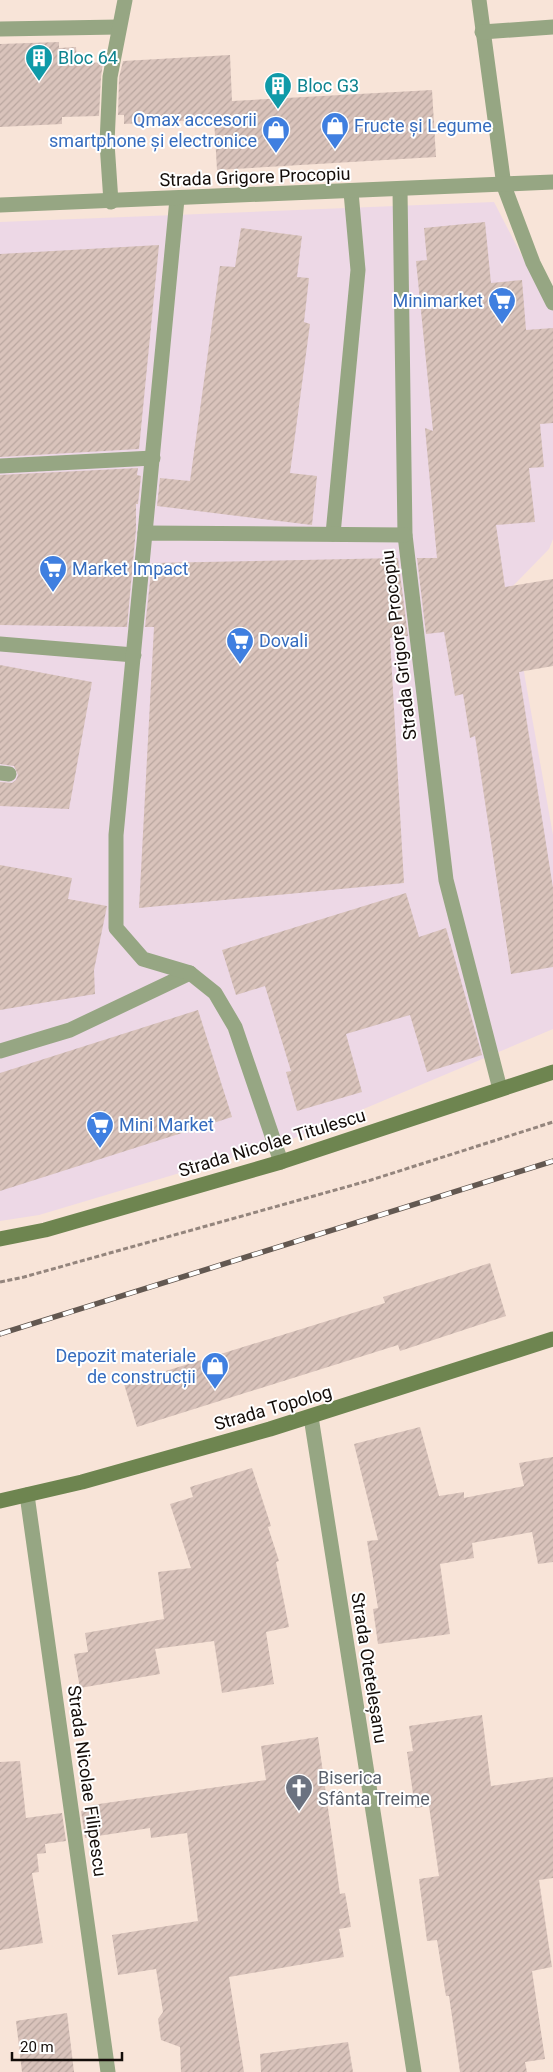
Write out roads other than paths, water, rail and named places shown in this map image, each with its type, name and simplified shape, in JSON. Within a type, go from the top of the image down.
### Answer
[{"type":"main road","name":"Strada Nicolae Titulescu","points":[[0,1239],[46,1230],[281,1162],[553,1072]]},
{"type":"main road","name":"Strada Topolog","points":[[0,1501],[138,1466],[311,1417],[553,1339]]},
{"type":"street","points":[[111,202],[107,134],[110,77],[125,0]]},
{"type":"street","points":[[478,0],[504,186],[533,263],[553,303]]},
{"type":"street","points":[[0,29],[119,27]]},
{"type":"street","points":[[482,32],[553,27]]},
{"type":"street","name":"Strada Grigore Procopiu","points":[[0,205],[504,186],[553,182]]},
{"type":"street","name":"Strada Grigore Procopiu","points":[[400,190],[405,535],[446,880],[500,1089]]},
{"type":"street","points":[[333,534],[358,270],[352,192]]},
{"type":"street","points":[[177,199],[116,835],[116,928],[144,959],[190,973],[215,993],[235,1027],[281,1162]]},
{"type":"street","points":[[0,466],[153,458]]},
{"type":"street","points":[[146,533],[405,535]]},
{"type":"street","points":[[0,644],[134,655]]},
{"type":"street","points":[[0,1052],[70,1030],[190,973]]},
{"type":"street","name":"Strada Oteteleșanu","points":[[311,1417],[414,2072]]},
{"type":"street","name":"Strada Nicolae Filipescu","points":[[27,1495],[108,2072]]},
{"type":"railway","points":[[0,1334],[553,1161]]},
{"type":"place","name":"Bloc 64","points":[[39,82]]},
{"type":"place","name":"Bloc G3","points":[[278,110]]},
{"type":"place","name":"Fructe și Legume","points":[[335,150]]},
{"type":"place","name":"Qmax accesorii smartphone și electronice","points":[[276,154]]},
{"type":"place","name":"Minimarket","points":[[502,325]]},
{"type":"place","name":"Market Impact","points":[[53,593]]},
{"type":"place","name":"Dovali","points":[[240,665]]},
{"type":"place","name":"Mini Market","points":[[100,1149]]},
{"type":"place","name":"Depozit materiale de construcții","points":[[215,1390]]},
{"type":"place","name":"Biserica Sfânta Treime","points":[[299,1812]]}]
